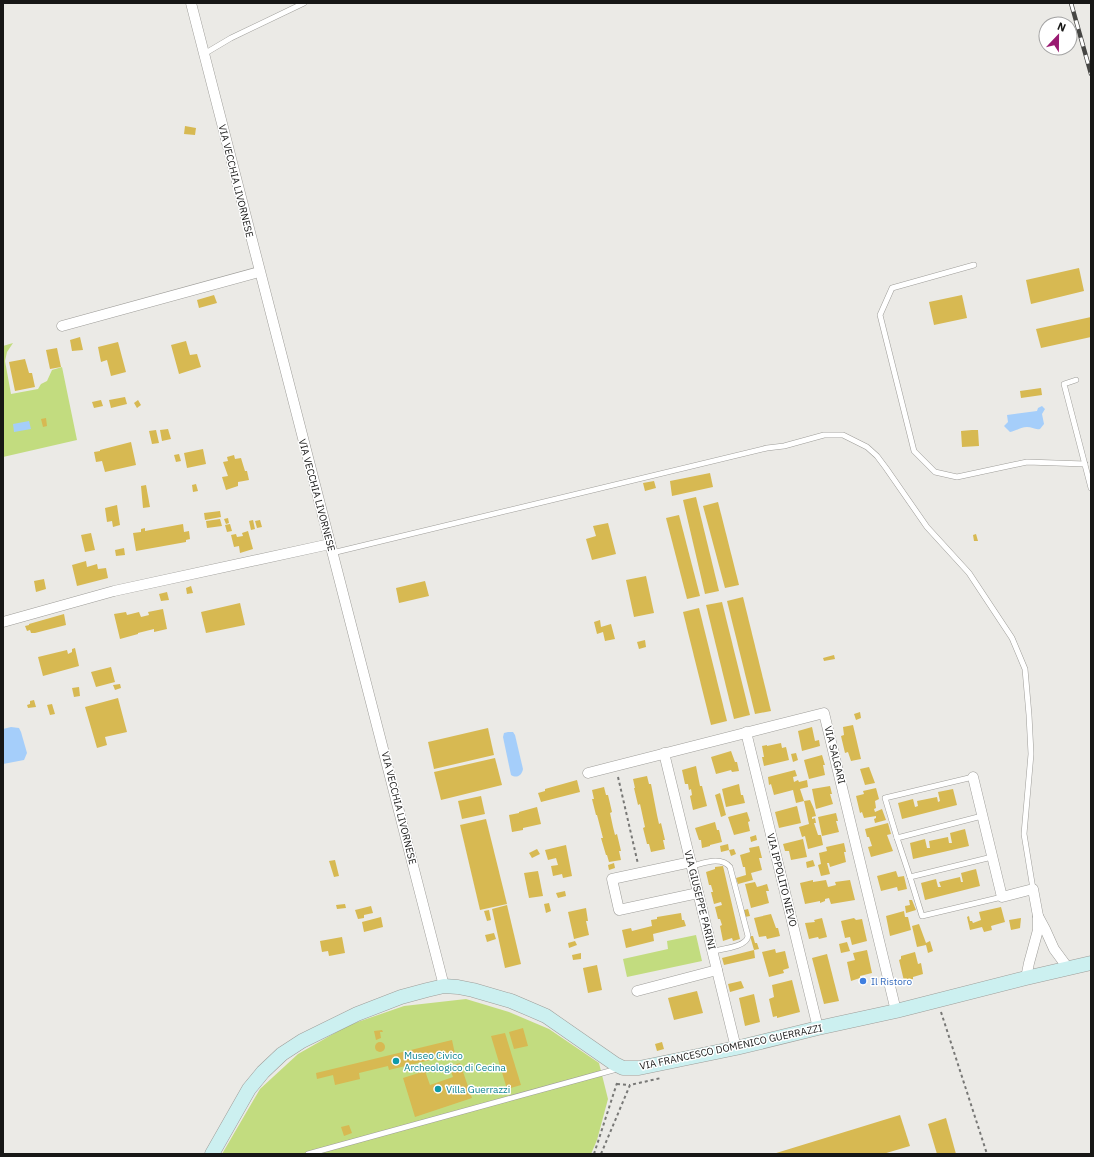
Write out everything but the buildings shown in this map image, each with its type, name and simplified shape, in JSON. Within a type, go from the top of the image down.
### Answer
[{"type":"street","name":"VIA VECCHIA LIVORNESE","points":[[190,3],[444,986]]},
{"type":"street","points":[[62,326],[259,272]]},
{"type":"street","points":[[3,622],[114,590],[331,548]]},
{"type":"street","name":"VIA SALGARI","points":[[588,772],[824,713],[896,1011]]},
{"type":"street","name":"VIA IPPOLITO NIEVO","points":[[746,732],[818,1028]]},
{"type":"street","name":"VIA GIUSEPPE PARINI","points":[[664,753],[736,1048]]},
{"type":"street","points":[[973,777],[1002,897],[1033,889],[1038,916],[1038,930],[1028,963],[1026,978]]},
{"type":"street","points":[[691,864],[612,879],[619,910],[698,893]]},
{"type":"street","points":[[1038,916],[1054,949],[1068,968]]},
{"type":"street","name":"VIA FRANCESCO DOMENICO GUERRAZZI","points":[[623,1068],[652,1066],[736,1048],[896,1011],[1091,963]]},
{"type":"street","points":[[637,991],[717,970]]},
{"type":"street","points":[[212,1154],[249,1089],[263,1072],[282,1054],[302,1041],[357,1014],[401,997],[444,986],[473,990],[525,1006],[560,1024],[603,1057],[623,1068]]},
{"type":"lane","points":[[203,54],[231,38],[304,3]]},
{"type":"lane","points":[[974,265],[892,288],[880,315],[914,451],[935,472],[957,477],[1027,462],[1085,464]]},
{"type":"lane","points":[[1076,380],[1064,384],[1091,488]]},
{"type":"lane","points":[[331,548],[824,436],[843,435],[854,440],[867,447],[877,456],[927,527],[969,573],[1012,638],[1025,669],[1031,754],[1024,834],[1033,889]]},
{"type":"lane","points":[[973,777],[886,798],[922,916],[1002,897]]},
{"type":"lane","points":[[897,838],[982,816]]},
{"type":"lane","points":[[910,877],[992,857]]},
{"type":"lane","points":[[691,864],[716,861],[727,863],[730,867],[748,936],[746,941],[742,944],[712,951]]},
{"type":"lane","points":[[308,1154],[623,1068]]},
{"type":"path","points":[[615,766],[640,873]]},
{"type":"path","points":[[941,1010],[987,1154]]},
{"type":"path","points":[[601,1154],[630,1085],[664,1077]]},
{"type":"path","points":[[594,1154],[617,1083]]},
{"type":"green space","points":[[13,343],[7,352],[5,361],[11,394],[38,389],[41,384],[47,381],[52,370],[62,367],[77,440],[3,457],[3,346]]},
{"type":"green space","points":[[696,935],[702,961],[627,977],[623,959],[668,949],[667,941]]},
{"type":"green space","points":[[466,999],[509,1012],[549,1029],[599,1063],[608,1099],[597,1140],[591,1154],[222,1154],[260,1089],[298,1054],[349,1025],[404,1006]]},
{"type":"water","points":[[1042,406],[1045,409],[1042,414],[1044,424],[1040,429],[1025,427],[1010,432],[1004,426],[1008,422],[1007,415],[1037,411],[1038,408]]},
{"type":"water","points":[[29,421],[31,429],[14,432],[13,424]]},
{"type":"water","points":[[11,727],[19,728],[27,753],[24,760],[3,764],[3,729]]},
{"type":"water","points":[[513,732],[515,735],[523,769],[520,775],[517,776],[511,775],[503,737],[504,733]]},
{"type":"railway","points":[[1071,3],[1091,74]]},
{"type":"place","name":"Il Ristoro","points":[[863,981]]},
{"type":"place","name":"Museo Civico Archeologico di Cecina","points":[[396,1061]]},
{"type":"place","name":"Villa Guerrazzi","points":[[438,1089]]}]
